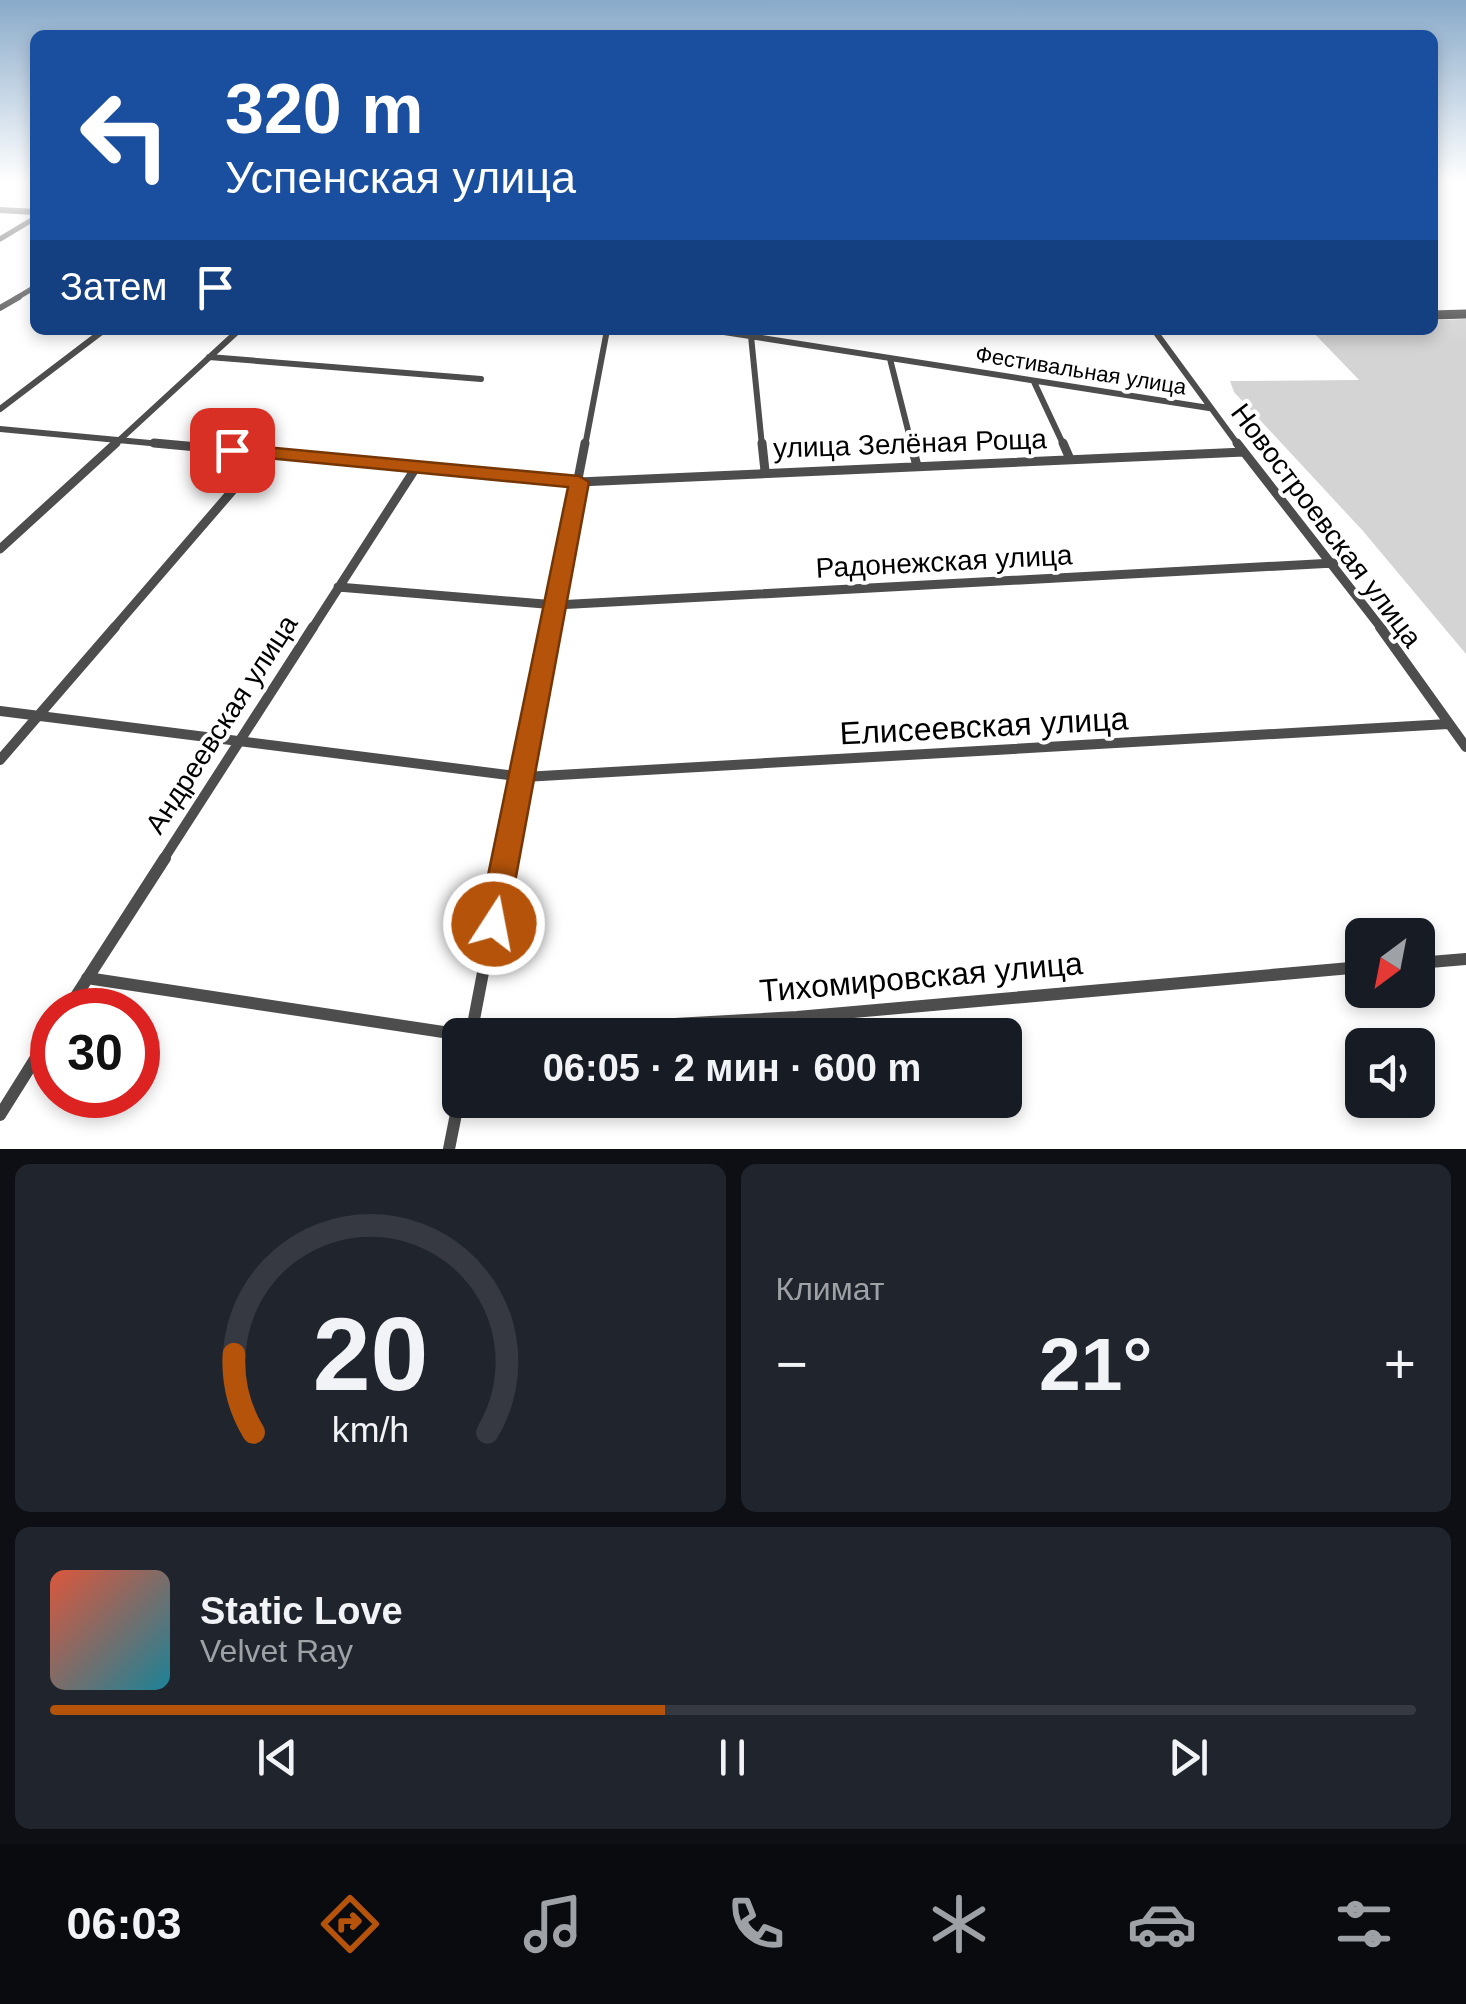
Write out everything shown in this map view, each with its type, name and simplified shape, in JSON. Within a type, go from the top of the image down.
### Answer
[{"type":"street","points":[[0,308],[30,290]]},
{"type":"street","points":[[1438,315],[1466,314]]},
{"type":"street","points":[[0,409],[97,335]]},
{"type":"street","points":[[0,549],[233,335]]},
{"type":"street","points":[[475,1018],[606,335]]},
{"type":"street","name":"Фестивальная улица","points":[[744,335],[1209,408]]},
{"type":"street","name":"Новостроевская улица","points":[[1158,335],[1209,408],[1334,563],[1466,747]]},
{"type":"street","points":[[751,336],[766,471]]},
{"type":"street","points":[[209,357],[482,378]]},
{"type":"street","points":[[890,359],[918,466]]},
{"type":"street","points":[[1034,382],[1070,459]]},
{"type":"street","name":"улица Зелёная Роща","points":[[0,429],[579,482],[1244,452]]},
{"type":"street","points":[[0,760],[265,453]]},
{"type":"street","name":"Андреевская улица","points":[[81,988],[417,466]]},
{"type":"street","name":"Радонежская улица","points":[[338,587],[556,605],[1334,563]]},
{"type":"street","name":"Елисеевская улица","points":[[0,711],[524,777],[1448,724]]},
{"type":"street","points":[[1435,962],[1466,959]]},
{"type":"street","name":"Тихомировская улица","points":[[780,1018],[1345,969]]},
{"type":"street","points":[[88,978],[442,1032]]},
{"type":"street","points":[[0,1114],[30,1067]]},
{"type":"street","points":[[450,1149],[456,1118]]},
{"type":"shaded area","points":[[1466,319],[1466,654],[1363,531],[1234,392],[1230,381],[1359,380],[1316,335],[1438,335],[1438,320]]},
{"type":"route","points":[[232,450],[579,482],[494,924]]}]
